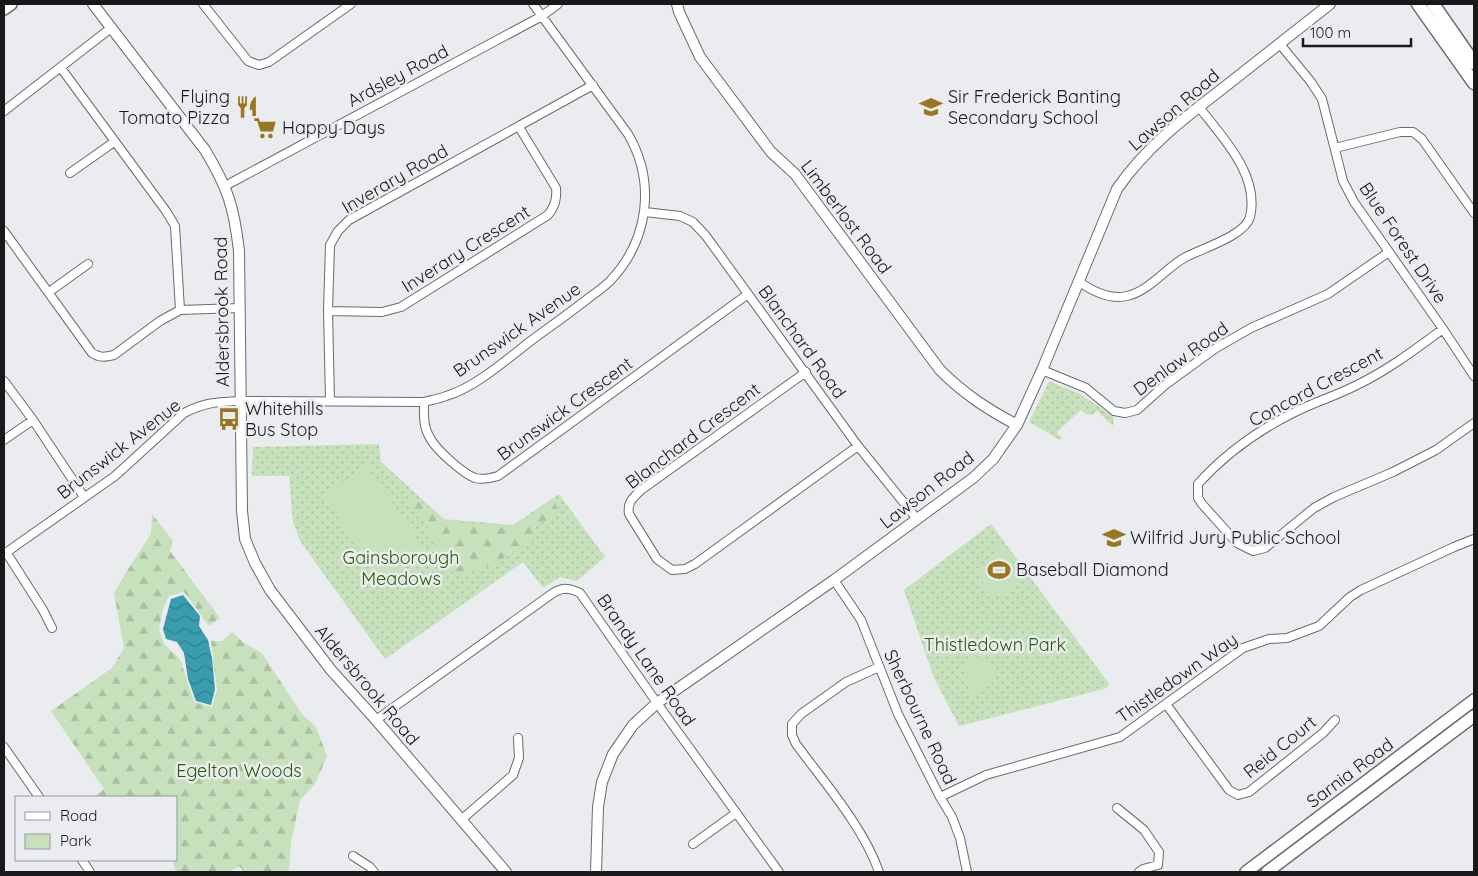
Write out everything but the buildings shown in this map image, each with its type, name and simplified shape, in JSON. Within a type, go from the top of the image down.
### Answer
[{"type":"main road","points":[[4,9],[11,4]]},
{"type":"main road","points":[[1418,4],[1474,83]]},
{"type":"main road","points":[[1433,4],[1474,63]]},
{"type":"main road","name":"Sarnia Road","points":[[1246,872],[1474,700]]},
{"type":"main road","name":"Sarnia Road","points":[[1267,872],[1474,716]]},
{"type":"street","name":"Aldersbrook Road","points":[[93,4],[205,150],[230,198],[236,222],[239,251],[242,512],[245,539],[255,563],[270,590],[331,670],[506,872]]},
{"type":"street","points":[[203,4],[248,62],[259,65],[269,62],[351,4]]},
{"type":"street","name":"Brunswick Avenue","points":[[5,553],[115,476],[184,413],[211,402],[424,402],[448,396],[473,383],[609,282],[626,262],[645,212],[643,175],[637,150],[628,134],[533,4]]},
{"type":"street","name":"Ardsley Road","points":[[225,186],[542,16],[558,4]]},
{"type":"street","name":"Limberlost Road","points":[[677,4],[700,57],[771,152],[795,174],[940,370],[956,386],[987,409],[1017,425]]},
{"type":"street","name":"Lawson Road","points":[[596,872],[598,807],[602,782],[613,754],[633,725],[657,703],[834,580],[973,478],[993,458],[1017,425],[1042,370],[1117,189],[1128,173],[1146,151],[1330,4]]},
{"type":"street","points":[[4,111],[111,28]]},
{"type":"street","name":"Blue Forest Drive","points":[[1279,44],[1311,82],[1322,99],[1343,181],[1350,195],[1443,328],[1474,376]]},
{"type":"street","points":[[61,68],[175,226],[180,310]]},
{"type":"street","name":"Inverary Road","points":[[330,401],[328,311],[330,245],[338,231],[350,220],[593,85]]},
{"type":"street","points":[[1078,281],[1089,289],[1112,297],[1128,296],[1142,289],[1182,258],[1240,231],[1250,219],[1249,188],[1244,169],[1199,107]]},
{"type":"street","name":"Inverary Crescent","points":[[328,311],[382,312],[401,307],[548,216],[554,207],[556,188],[519,127]]},
{"type":"street","points":[[1335,148],[1400,132],[1414,132],[1422,139],[1474,213]]},
{"type":"street","points":[[70,173],[114,142]]},
{"type":"street","name":"Blanchard Road","points":[[645,212],[680,216],[693,222],[706,236],[858,446],[917,519]]},
{"type":"street","points":[[4,232],[92,353],[98,356],[114,355],[160,321],[180,310],[239,308]]},
{"type":"street","name":"Denlaw Road","points":[[1042,370],[1086,388],[1114,412],[1125,413],[1137,410],[1166,385],[1216,348],[1251,328],[1328,294],[1390,252]]},
{"type":"street","points":[[49,292],[88,264]]},
{"type":"street","name":"Brunswick Crescent","points":[[424,402],[425,427],[429,438],[446,457],[476,478],[488,479],[498,476],[748,294]]},
{"type":"street","name":"Concord Crescent","points":[[1443,328],[1400,360],[1364,381],[1292,413],[1248,440],[1208,473],[1198,484],[1198,498],[1237,542],[1253,550],[1265,548],[1314,508],[1334,496],[1394,472],[1436,450],[1474,422]]},
{"type":"street","name":"Blanchard Crescent","points":[[806,372],[641,490],[630,500],[629,514],[657,559],[672,570],[685,569],[695,564],[858,446]]},
{"type":"street","points":[[4,381],[33,420],[84,497]]},
{"type":"street","points":[[4,440],[33,420]]},
{"type":"street","name":"Thistledown Way","points":[[940,797],[986,774],[1120,737],[1244,648],[1269,639],[1287,638],[1319,626],[1350,597],[1361,590],[1474,539]]},
{"type":"street","points":[[5,553],[43,610],[52,628]]},
{"type":"street","name":"Sherbourne Road","points":[[834,580],[861,620],[898,714],[952,817],[960,838],[967,872]]},
{"type":"street","name":"Brandy Lane Road","points":[[376,720],[561,588],[570,588],[580,593],[779,872]]},
{"type":"street","points":[[879,667],[846,682],[801,714],[792,724],[792,735],[796,744],[860,832],[879,872]]},
{"type":"street","name":"Reid Court","points":[[1166,704],[1229,790],[1238,795],[1249,792],[1323,734],[1335,720]]},
{"type":"street","points":[[460,820],[513,775],[519,758],[518,738]]},
{"type":"street","points":[[4,747],[38,796]]},
{"type":"street","points":[[1117,808],[1144,830],[1159,852],[1158,865],[1139,872]]},
{"type":"street","points":[[693,844],[736,813]]},
{"type":"street","points":[[352,856],[370,867],[374,872]]},
{"type":"street","points":[[83,861],[90,872]]},
{"type":"green space","points":[[1049,381],[1080,394],[1114,417],[1113,426],[1097,411],[1092,415],[1086,414],[1081,410],[1057,432],[1062,438],[1060,440],[1029,422]]},
{"type":"green space","name":"Gainsborough Meadows","points":[[379,444],[381,462],[444,519],[513,525],[559,494],[605,557],[577,581],[560,577],[543,588],[523,562],[385,659],[300,541],[293,522],[289,476],[252,476],[253,447]]},
{"type":"green space","points":[[367,466],[425,550],[379,582],[324,495]]},
{"type":"green space","points":[[414,496],[443,521],[513,527],[555,500],[557,512],[554,518],[538,523],[530,540],[524,547],[492,564],[464,574],[447,568],[440,562],[436,555],[435,537],[410,504]]},
{"type":"green space","name":"Egelton Woods","points":[[152,514],[173,541],[170,551],[220,618],[209,626],[184,592],[169,596],[162,612],[159,630],[164,644],[180,659],[194,702],[212,707],[217,690],[211,641],[222,641],[232,632],[244,643],[262,653],[301,713],[316,727],[327,756],[315,784],[300,800],[291,842],[289,870],[286,872],[244,872],[239,866],[229,872],[176,872],[172,861],[178,861],[178,796],[95,796],[104,789],[51,711],[112,668],[124,648],[114,593],[151,534]]},
{"type":"green space","name":"Thistledown Park","points":[[991,524],[1110,685],[1104,689],[959,726],[934,678],[904,590]]},
{"type":"green space","name":"Baseball Diamond","points":[[997,547],[1006,548],[1021,576],[1018,586],[1003,596],[994,596],[984,586],[978,573],[994,557]]},
{"type":"green space","points":[[972,658],[982,659],[990,663],[996,675],[996,680],[983,687],[979,695],[968,692],[970,683],[963,670]]},
{"type":"water","points":[[183,595],[200,616],[199,626],[208,640],[215,689],[211,705],[196,701],[188,679],[184,653],[177,642],[166,639],[163,629],[171,599]]},
{"type":"place","name":"Flying Tomato Pizza","points":[[247,107]]},
{"type":"place","name":"Sir Frederick Banting Secondary School","points":[[931,107]]},
{"type":"place","name":"Happy Days","points":[[265,128]]},
{"type":"place","name":"Whitehills Bus Stop","points":[[229,419]]},
{"type":"place","name":"Wilfrid Jury Public School","points":[[1114,538]]},
{"type":"place","name":"Baseball Diamond","points":[[999,570]]}]
